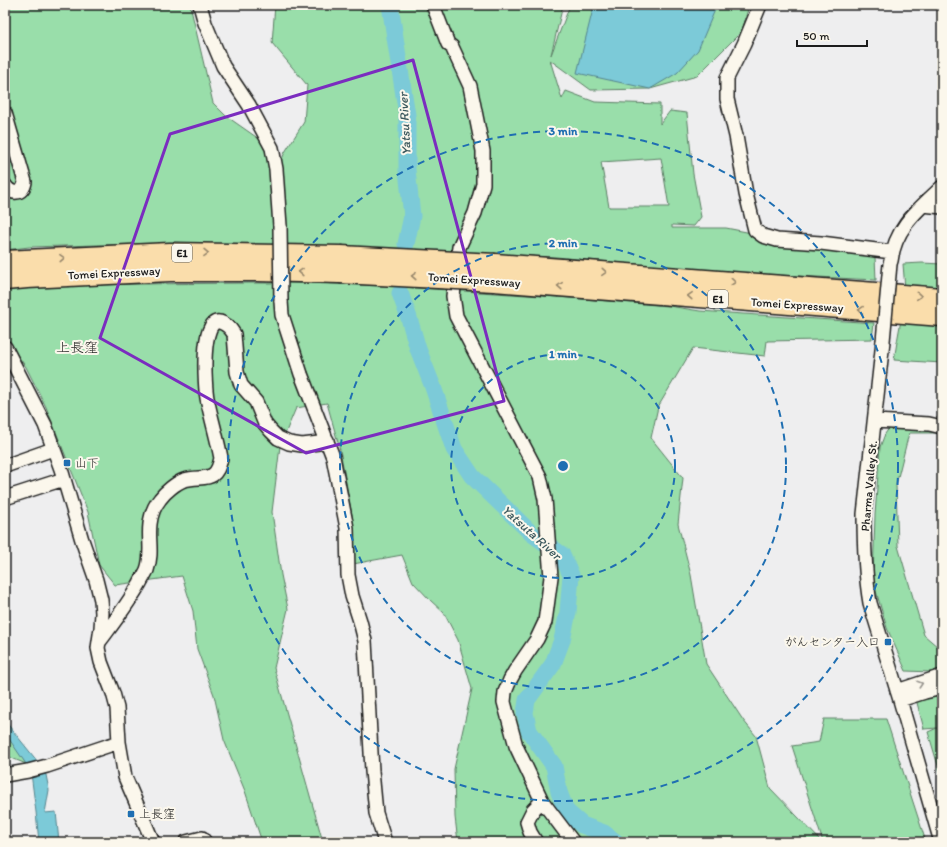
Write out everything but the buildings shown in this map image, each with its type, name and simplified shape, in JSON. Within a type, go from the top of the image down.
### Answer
[{"type":"highway","name":"Tomei Expressway","points":[[5,280],[18,266],[170,271],[257,271],[340,264],[942,298]]},
{"type":"highway","name":"Tomei Expressway","points":[[495,273],[942,316]]},
{"type":"street","points":[[200,5],[205,22],[223,66],[249,105],[272,148],[276,169],[280,226],[282,315],[300,374],[333,457],[347,528],[348,575],[352,596],[365,641],[375,806],[385,842]]},
{"type":"street","points":[[434,5],[448,44],[452,47],[470,86],[483,151],[483,184],[475,213],[459,247],[453,296],[456,316],[540,477],[545,499],[551,577],[544,622],[537,639],[510,680],[505,692],[504,702],[516,746],[542,801],[572,842]]},
{"type":"street","points":[[760,5],[744,44],[727,78],[727,99],[736,136],[746,194],[755,230],[763,236],[777,240],[821,244],[891,258]]},
{"type":"street","points":[[5,112],[25,182],[22,190],[19,192],[11,191],[5,185]]},
{"type":"street","name":"Pharma Valley St.","points":[[941,842],[899,695],[870,603],[865,565],[864,514],[875,422],[891,258],[901,229],[910,218],[942,187]]},
{"type":"street","points":[[923,205],[942,207]]},
{"type":"street","points":[[100,641],[132,598],[147,570],[152,512],[159,499],[168,490],[183,481],[210,477],[219,466],[221,458],[206,397],[204,365],[207,339],[212,326],[215,323],[221,322],[228,326],[234,334],[237,372],[241,385],[256,402],[265,424],[271,431],[278,438],[289,443],[302,446],[327,440]]},
{"type":"street","points":[[5,347],[45,425],[64,478],[82,540],[96,580],[101,600],[101,628],[98,648],[101,662],[117,708],[119,742],[126,777],[153,842]]},
{"type":"street","points":[[875,422],[929,424],[942,427]]},
{"type":"street","points":[[5,466],[53,449]]},
{"type":"street","points":[[5,498],[64,478]]},
{"type":"street","points":[[899,695],[942,676]]},
{"type":"street","points":[[899,695],[925,692],[942,688]]},
{"type":"street","points":[[5,775],[47,766],[119,742]]},
{"type":"street","points":[[536,842],[530,832],[527,822],[533,810],[542,801]]},
{"type":"street","points":[[186,842],[202,838],[205,842]]},
{"type":"highlighted area","points":[[413,60],[504,401],[306,453],[100,338],[170,134]]},
{"type":"green space","points":[[5,5],[190,5],[213,103],[226,116],[259,139],[279,166],[285,152],[304,122],[307,85],[272,43],[275,5],[563,5],[551,55],[570,5],[749,5],[742,31],[697,76],[650,89],[591,90],[550,60],[562,99],[566,91],[595,102],[660,104],[660,124],[670,111],[687,113],[693,174],[701,217],[694,226],[672,225],[672,228],[726,228],[875,257],[876,280],[719,272],[556,257],[301,246],[185,244],[97,245],[29,247],[5,250]],"holes":[[[661,158],[669,207],[609,207],[601,162]]]},
{"type":"green space","points":[[903,264],[942,264],[942,290],[905,289]]},
{"type":"green space","points":[[314,283],[386,286],[557,297],[669,306],[700,311],[874,323],[872,339],[767,341],[765,356],[693,348],[658,407],[651,438],[683,478],[678,524],[691,575],[706,664],[743,720],[756,736],[770,788],[822,842],[458,842],[455,817],[454,769],[472,689],[458,640],[444,613],[413,582],[402,555],[353,564],[353,520],[340,450],[327,403],[296,408],[280,446],[272,512],[281,575],[288,609],[274,668],[323,842],[262,842],[245,791],[224,740],[214,695],[197,649],[193,611],[182,576],[115,585],[99,565],[88,512],[46,407],[26,367],[5,338],[5,290],[96,285]]},
{"type":"green space","points":[[901,320],[942,323],[942,363],[894,360]]},
{"type":"green space","points":[[892,424],[942,433],[909,433],[896,485],[898,546],[924,635],[938,647],[942,644],[942,669],[932,672],[906,671],[887,628],[873,581],[875,515],[880,447],[885,434]]},
{"type":"green space","points":[[942,694],[942,779],[928,732],[937,728],[924,729],[916,699]]},
{"type":"green space","points":[[824,719],[886,719],[926,842],[823,842],[792,746],[819,742]]},
{"type":"green space","points":[[5,724],[26,764],[7,756],[5,753]]},
{"type":"water","points":[[594,5],[717,5],[698,50],[677,73],[650,89],[577,73]]},
{"type":"water","points":[[5,719],[38,762],[46,775],[49,790],[45,813],[56,812],[59,842],[39,842],[31,773],[5,733]]},
{"type":"waterway","name":"Yatsu River","points":[[390,5],[407,115],[407,170],[412,216],[406,244]]},
{"type":"waterway","name":"Yatsuta River","points":[[400,293],[418,349],[433,387],[454,449],[472,476],[531,533],[562,555],[571,575],[568,612],[562,640],[553,664],[527,700],[525,713],[529,731],[554,766],[559,792],[566,811],[582,825],[604,833],[616,842]]},
{"type":"place","name":"山下","points":[[67,463]]},
{"type":"place","name":"がんセンター入口","points":[[888,642]]},
{"type":"place","name":"上長窪","points":[[131,814]]},
{"type":"district","name":"上長窪","points":[[77,347]]}]
